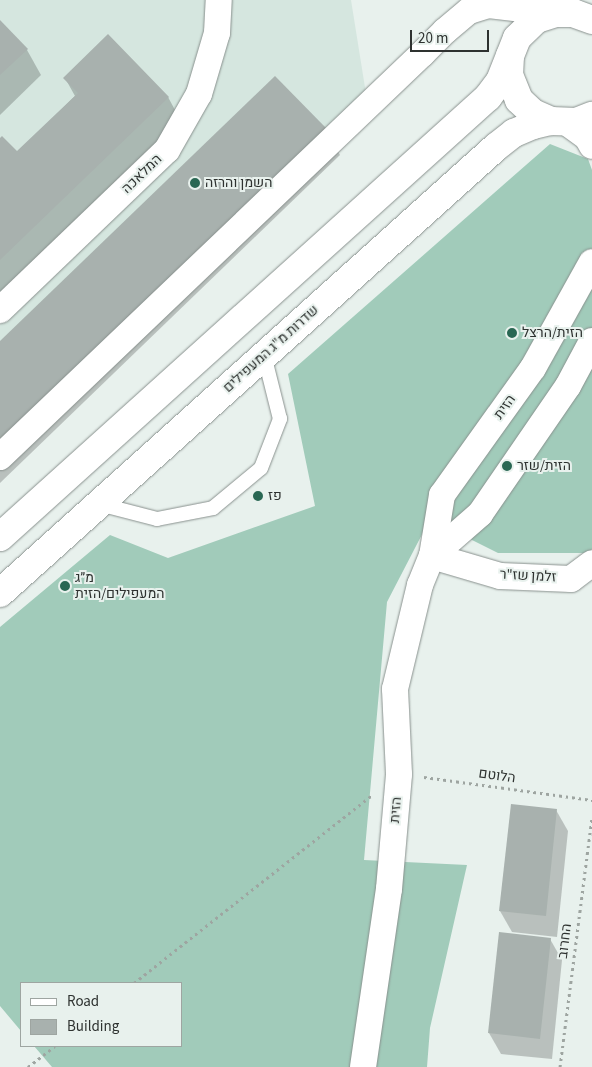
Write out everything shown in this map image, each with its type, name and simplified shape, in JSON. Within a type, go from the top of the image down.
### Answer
[{"type":"main road","points":[[0,537],[488,97],[500,81],[518,38],[537,20],[578,14]]},
{"type":"main road","points":[[510,56],[510,75],[519,100],[533,113],[558,122]]},
{"type":"main road","name":"שדרות מ\"ג המעפילים","points":[[0,591],[496,148],[533,124],[576,122],[592,116]]},
{"type":"street","name":"המלאכה","points":[[0,310],[167,150],[199,94],[216,33],[219,0]]},
{"type":"street","points":[[0,457],[445,31],[469,11],[489,5],[578,14]]},
{"type":"street","points":[[558,122],[587,137],[592,146]]},
{"type":"street","name":"הזית","points":[[364,1067],[389,890],[399,774],[395,689],[420,585],[432,556],[442,495],[533,368],[592,262]]},
{"type":"street","name":"הזית","points":[[432,556],[480,514],[568,386],[592,341]]},
{"type":"street","name":"זלמן שז\"ר","points":[[432,556],[509,577],[571,579],[592,563]]},
{"type":"lane","points":[[99,504],[157,519],[213,508],[261,468],[280,420],[264,355]]},
{"type":"path","name":"הלוטם","points":[[399,774],[592,800]]},
{"type":"path","points":[[135,982],[399,774]]},
{"type":"path","name":"החרוב","points":[[560,1067],[592,817]]},
{"type":"path","points":[[28,1067],[54,1047]]},
{"type":"shaded area","points":[[0,0],[351,0],[367,100],[0,447]]},
{"type":"green space","points":[[550,144],[588,159],[592,170],[592,549],[589,553],[498,553],[430,519],[387,602],[364,860],[467,865],[430,1028],[427,1067],[52,1067],[35,1047],[182,1047],[182,982],[20,982],[20,1030],[0,1006],[0,627],[110,535],[168,558],[315,506],[288,374]]},
{"type":"building","points":[[0,20],[28,49],[0,75]]},
{"type":"building","points":[[108,34],[169,97],[0,260],[0,138],[2,136],[17,151],[78,93],[63,78]]},
{"type":"building","points":[[275,76],[326,128],[0,444],[0,341]]},
{"type":"building","points":[[511,804],[557,809],[546,916],[499,911]]},
{"type":"building","points":[[499,932],[551,938],[540,1039],[488,1033]]},
{"type":"place","name":"השמן והרזה","points":[[195,183]]},
{"type":"place","name":"הזית/הרצל","points":[[512,333]]},
{"type":"place","name":"הזית/שזר","points":[[507,466]]},
{"type":"place","name":"פז","points":[[258,496]]},
{"type":"place","name":"מ״ג המעפילים/הזית","points":[[65,586]]}]
